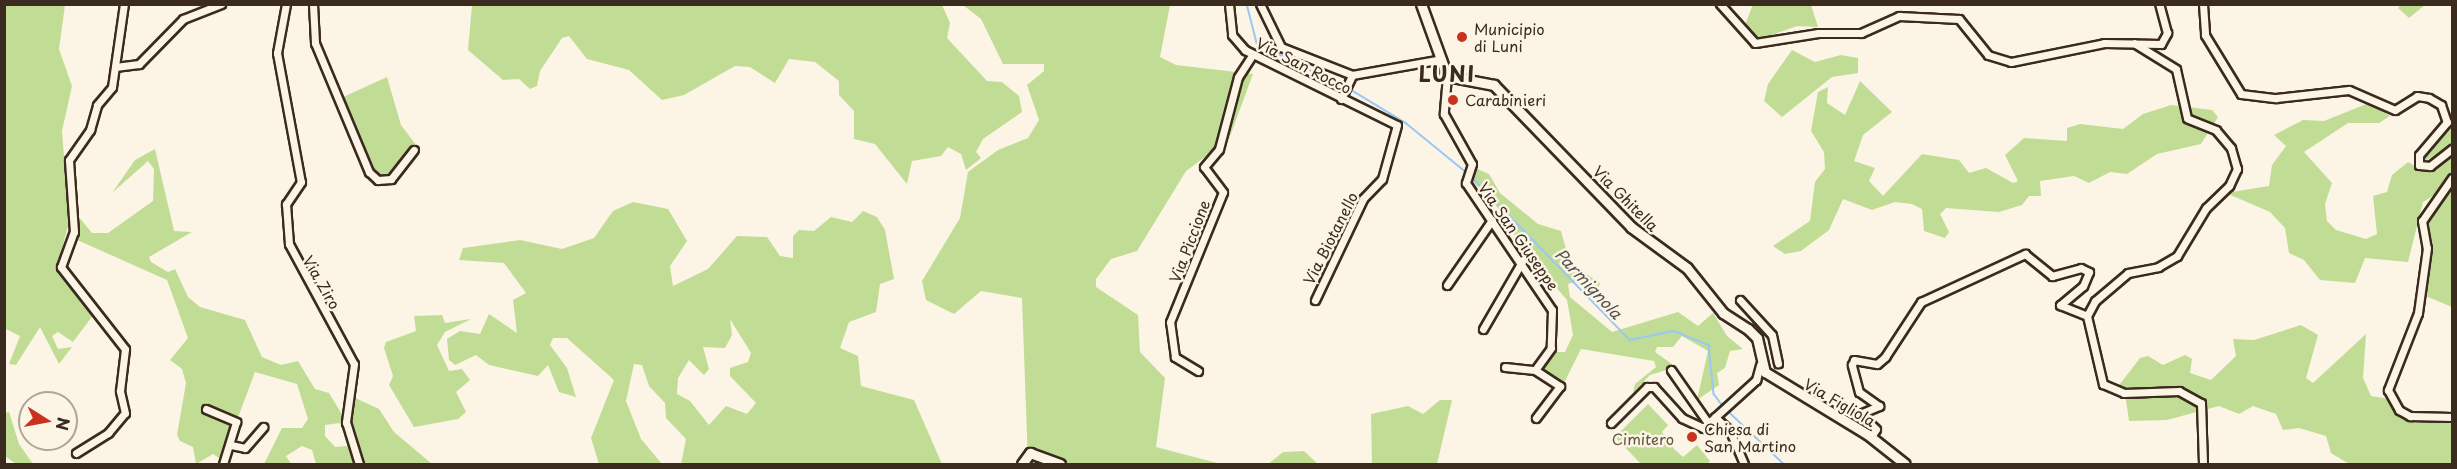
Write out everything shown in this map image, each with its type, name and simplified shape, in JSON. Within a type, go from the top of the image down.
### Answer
[{"type":"street","points":[[76,453],[108,433],[125,413],[120,391],[125,349],[61,267],[74,232],[69,160],[90,130],[97,105],[112,87],[124,4]]},
{"type":"street","points":[[115,67],[139,64],[183,19],[221,4]]},
{"type":"street","name":"Via Ziro","points":[[286,4],[277,53],[302,182],[286,204],[289,244],[354,364],[346,422],[359,465]]},
{"type":"street","points":[[313,4],[315,43],[369,172],[378,180],[392,179],[414,150]]},
{"type":"street","name":"Via San Rocco","points":[[1229,4],[1232,35],[1253,54],[1397,125]]},
{"type":"street","points":[[1260,4],[1281,47],[1351,78],[1437,60]]},
{"type":"street","points":[[1421,4],[1437,60],[1447,76]]},
{"type":"street","points":[[1720,4],[1755,43],[1818,33],[1861,33],[1915,15],[1959,19],[1997,61],[2164,41],[2159,4]]},
{"type":"street","points":[[2203,4],[2205,35],[2241,94],[2276,98],[2349,90],[2395,110],[2417,96],[2429,98],[2441,105],[2447,122],[2419,154],[2419,165],[2430,166],[2452,149]]},
{"type":"street","points":[[2134,43],[2176,69],[2182,110],[2187,118],[2217,130],[2237,168],[2177,256],[2158,267],[2128,273],[2095,301],[2086,316],[2103,384],[2124,393],[2179,391],[2201,403],[2203,465]]},
{"type":"street","name":"Via Piccione","points":[[1198,371],[1175,357],[1170,321],[1223,192],[1204,167],[1219,149],[1238,78],[1253,54]]},
{"type":"street","name":"Via San Giuseppe","points":[[1447,76],[1444,114],[1473,169],[1467,181],[1545,293],[1554,320],[1549,354],[1535,370]]},
{"type":"street","name":"Via Ghitella","points":[[1447,76],[1481,80],[1505,95],[1631,227],[1687,268],[1724,313],[1757,338],[1760,365]]},
{"type":"street","points":[[1342,97],[1351,78]]},
{"type":"street","name":"Via Biotanello","points":[[1314,300],[1363,199],[1382,179],[1397,125]]},
{"type":"street","points":[[2452,178],[2422,222],[2427,248],[2418,313],[2388,390],[2398,410],[2410,416],[2430,420],[2452,417]]},
{"type":"street","points":[[1447,285],[1492,220]]},
{"type":"street","points":[[1872,437],[1876,429],[1860,414],[1879,406],[1859,392],[1854,360],[1877,364],[1885,357],[1921,302],[1946,286],[2025,254],[2052,276],[2081,268],[2089,272],[2084,286],[2060,306],[2086,316]]},
{"type":"street","points":[[1483,329],[1523,260]]},
{"type":"street","points":[[1740,300],[1772,334],[1778,363]]},
{"type":"street","points":[[1611,423],[1650,387],[1687,422],[1703,428],[1756,380],[1760,365]]},
{"type":"street","name":"Via Figliola","points":[[1760,365],[1782,385],[1872,437],[1905,465]]},
{"type":"street","points":[[1505,367],[1535,370],[1560,386],[1536,418]]},
{"type":"street","points":[[1671,370],[1708,423]]},
{"type":"street","points":[[1782,385],[1783,374]]},
{"type":"street","points":[[206,409],[234,420],[231,445],[223,465]]},
{"type":"street","points":[[1715,417],[1730,431],[1744,465]]},
{"type":"street","points":[[231,445],[245,448],[263,427]]},
{"type":"street","points":[[1022,465],[1030,453],[1060,465]]},
{"type":"green space","points":[[1753,4],[1811,5],[1818,27],[1797,26],[1758,40],[1744,28]]},
{"type":"green space","points":[[2402,4],[2425,5],[2409,18],[2398,8]]},
{"type":"green space","points":[[4,5],[65,5],[59,49],[72,86],[62,131],[69,222],[58,264],[94,314],[73,342],[58,332],[52,336],[58,349],[72,347],[59,364],[40,327],[16,365],[9,364],[20,336],[4,328]]},
{"type":"green space","points":[[472,5],[942,5],[950,23],[947,38],[987,81],[1002,82],[1019,96],[1022,112],[983,139],[976,152],[981,158],[966,170],[961,154],[948,147],[941,156],[912,161],[907,184],[875,144],[854,139],[854,111],[839,95],[839,81],[815,62],[789,59],[775,83],[750,67],[735,66],[684,95],[662,100],[629,70],[587,59],[569,36],[562,38],[540,71],[537,86],[530,89],[519,79],[503,80],[468,50]]},
{"type":"green space","points":[[963,5],[1170,5],[1160,57],[1176,65],[1253,74],[1229,139],[1186,171],[1137,251],[1111,259],[1096,279],[1096,287],[1138,315],[1140,352],[1165,378],[1156,447],[1221,464],[1028,464],[1022,298],[981,291],[954,314],[926,300],[922,281],[960,218],[968,172],[998,150],[1028,138],[1039,120],[1027,85],[1044,71],[1044,64],[1003,64],[981,19]]},
{"type":"green space","points":[[1792,50],[1815,62],[1841,55],[1858,58],[1858,73],[1832,77],[1782,117],[1764,101],[1768,84]]},
{"type":"green space","points":[[387,77],[401,125],[416,145],[386,179],[374,175],[341,98]]},
{"type":"green space","points":[[1860,81],[1892,112],[1863,135],[1854,161],[1875,168],[1869,181],[1883,196],[1922,154],[1959,160],[1969,173],[1986,168],[2013,183],[2018,181],[2005,155],[2024,138],[2067,141],[2067,128],[2080,124],[2123,129],[2143,114],[2171,105],[2212,110],[2218,117],[2201,144],[2157,154],[2127,174],[2110,172],[2089,183],[2074,176],[2040,181],[2041,196],[2029,196],[2022,205],[1999,212],[1946,208],[1940,214],[1949,232],[1945,238],[1924,231],[1922,209],[1912,204],[1895,202],[1872,210],[1843,199],[1829,230],[1801,251],[1785,254],[1773,246],[1810,221],[1815,182],[1825,169],[1824,152],[1811,131],[1818,92],[1828,87],[1827,103],[1845,115]]},
{"type":"green space","points":[[2369,103],[2390,116],[2379,123],[2348,123],[2304,152],[2332,183],[2325,204],[2327,221],[2336,230],[2366,239],[2377,234],[2373,196],[2387,192],[2392,175],[2408,162],[2425,172],[2452,154],[2452,170],[2439,192],[2423,202],[2408,262],[2365,258],[2355,283],[2320,280],[2304,260],[2289,253],[2285,228],[2270,212],[2226,193],[2269,186],[2272,165],[2286,146],[2274,135],[2303,120],[2324,121]]},
{"type":"green space","points":[[2452,125],[2452,145],[2422,163],[2423,153]]},
{"type":"green space","points":[[155,149],[174,231],[192,232],[149,257],[151,262],[168,272],[175,269],[188,297],[200,307],[245,320],[262,357],[281,365],[298,361],[315,389],[329,393],[343,416],[340,423],[325,425],[325,436],[335,447],[347,446],[356,464],[316,464],[312,450],[302,446],[286,456],[291,464],[264,464],[282,428],[302,428],[308,419],[297,384],[255,372],[222,460],[213,454],[196,464],[193,447],[180,441],[177,435],[186,383],[182,369],[170,360],[188,338],[167,280],[75,239],[78,216],[92,233],[108,233],[153,201],[154,169],[148,161],[112,193],[135,160]]},
{"type":"green space","points":[[1475,168],[1489,174],[1500,193],[1538,224],[1561,231],[1570,263],[1600,283],[1598,290],[1580,280],[1568,284],[1570,297],[1612,332],[1678,312],[1698,326],[1713,313],[1727,336],[1743,349],[1730,351],[1725,368],[1717,373],[1719,385],[1697,400],[1708,351],[1682,336],[1673,347],[1657,347],[1655,352],[1676,367],[1650,375],[1633,393],[1635,384],[1656,367],[1654,361],[1581,349],[1565,381],[1542,375],[1552,352],[1565,352],[1573,335],[1567,300],[1526,253],[1493,201],[1470,179]]},
{"type":"green space","points":[[2452,183],[2452,307],[2428,297],[2425,287],[2430,244],[2426,223]]},
{"type":"green space","points":[[633,202],[668,209],[687,241],[670,266],[673,286],[708,269],[737,236],[767,237],[780,256],[793,258],[793,236],[799,230],[814,231],[831,217],[852,222],[863,211],[877,217],[885,230],[894,279],[880,284],[876,312],[849,322],[840,348],[858,356],[861,386],[914,400],[942,464],[681,464],[686,439],[666,418],[665,403],[649,386],[642,365],[634,364],[626,401],[641,439],[662,464],[599,464],[591,438],[614,380],[567,338],[553,338],[550,345],[567,368],[576,397],[559,392],[548,365],[538,376],[489,365],[476,355],[455,365],[449,360],[447,339],[460,331],[480,334],[489,314],[517,333],[513,300],[526,293],[504,263],[459,260],[463,248],[520,240],[562,249],[594,238],[613,211]],"holes":[[[730,319],[751,353],[748,362],[730,368],[730,376],[756,403],[747,414],[726,406],[709,425],[690,401],[677,394],[678,378],[689,360],[704,375],[709,369],[703,347],[725,348],[732,335]]]},
{"type":"green space","points":[[442,315],[445,323],[471,319],[445,332],[437,345],[449,371],[462,369],[470,380],[456,392],[466,412],[458,419],[414,427],[389,385],[393,376],[384,348],[386,342],[416,331],[414,316]]},
{"type":"green space","points":[[2301,325],[2318,335],[2306,378],[2313,383],[2366,334],[2363,378],[2371,396],[2390,399],[2407,414],[2452,416],[2452,464],[2349,464],[2331,453],[2326,436],[2299,428],[2283,430],[2276,414],[2253,406],[2239,414],[2219,406],[2167,420],[2129,421],[2126,400],[2117,388],[2140,358],[2148,356],[2163,365],[2185,355],[2192,359],[2190,373],[2211,380],[2236,356],[2233,339],[2254,340]]},
{"type":"green space","points":[[351,396],[379,409],[394,432],[432,464],[363,464],[349,422]]},
{"type":"green space","points":[[1440,400],[1452,400],[1437,464],[1372,464],[1371,414],[1408,406],[1423,414]]},
{"type":"green space","name":"Cimitero","points":[[1648,404],[1668,425],[1662,432],[1674,449],[1683,457],[1697,445],[1710,461],[1707,464],[1641,464],[1615,437]]},
{"type":"green space","points":[[9,412],[18,441],[18,451],[24,451],[33,464],[16,464],[5,456],[5,413]]},
{"type":"green space","points":[[1304,451],[1318,464],[1268,464],[1283,452]]},
{"type":"waterway","points":[[1247,4],[1257,43],[1343,87]]},
{"type":"waterway","points":[[1348,88],[1406,123],[1466,172]]},
{"type":"waterway","name":"Parmignola","points":[[1472,177],[1630,340],[1674,331],[1709,345],[1714,394],[1723,406]]},
{"type":"waterway","name":"Parmignola","points":[[1727,410],[1784,464]]},
{"type":"place","name":"Municipio di Luni","points":[[1462,37]]},
{"type":"place","name":"Carabinieri","points":[[1453,100]]},
{"type":"place","name":"Chiesa di San Martino","points":[[1692,437]]},
{"type":"district","name":"LUNI","points":[[1447,73]]}]
